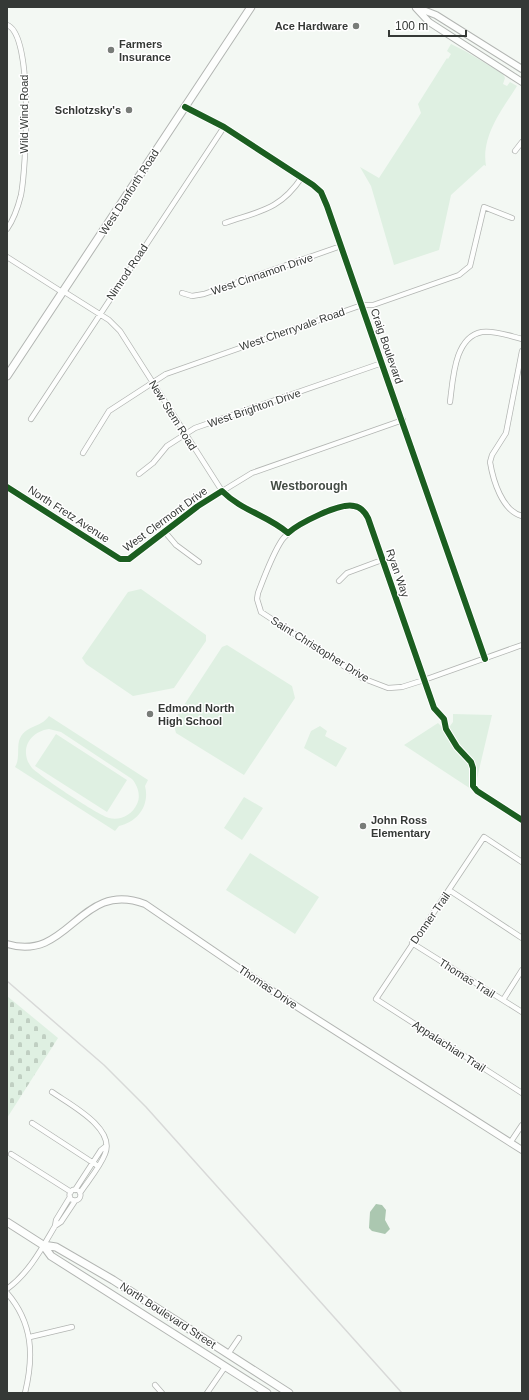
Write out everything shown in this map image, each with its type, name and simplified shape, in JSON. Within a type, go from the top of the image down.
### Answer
[{"type":"main road","name":"West Danforth Road","points":[[7,376],[251,7]]},
{"type":"main road","name":"North Boulevard Street","points":[[7,1222],[43,1245],[51,1256],[267,1393]]},
{"type":"main road","name":"North Boulevard Street","points":[[43,1245],[56,1247],[113,1280],[289,1393]]},
{"type":"main road","points":[[225,1367],[228,1354]]},
{"type":"street","points":[[416,7],[436,14],[522,69]]},
{"type":"street","points":[[416,7],[429,22],[522,82]]},
{"type":"street","name":"Wild Wind Road","points":[[7,25],[16,32],[24,66],[26,122],[26,142],[21,194],[17,210],[7,229]]},
{"type":"street","name":"Craig Boulevard","points":[[185,107],[224,127],[313,185],[321,192],[362,305],[419,473],[485,659]]},
{"type":"street","name":"Nimrod Road","points":[[31,419],[224,127]]},
{"type":"street","points":[[515,151],[522,142]]},
{"type":"street","points":[[225,223],[276,205],[285,199],[302,178]]},
{"type":"street","name":"West Cherryvale Road","points":[[83,452],[109,411],[152,382],[182,367],[362,305],[373,305],[459,275],[466,271],[473,259],[484,207],[512,218]]},
{"type":"street","name":"West Cinnamon Drive","points":[[182,293],[192,296],[204,294],[341,246]]},
{"type":"street","name":"New Stem Road","points":[[7,257],[99,314],[120,331],[222,491],[239,506],[268,518],[288,533]]},
{"type":"street","points":[[450,402],[457,358],[468,340],[475,334],[483,332],[522,339]]},
{"type":"street","points":[[522,351],[506,433],[492,455],[490,462],[505,504],[511,511],[522,516]]},
{"type":"street","name":"West Brighton Drive","points":[[139,474],[153,463],[167,446],[195,428],[382,363]]},
{"type":"street","name":"West Clermont Drive","points":[[120,559],[129,560],[198,506],[264,467],[402,420]]},
{"type":"street","name":"North Fretz Avenue","points":[[7,487],[120,559]]},
{"type":"street","name":"Ryan Way","points":[[288,533],[306,520],[342,507],[353,505],[366,514],[434,708],[444,719]]},
{"type":"street","points":[[165,532],[176,545],[199,562]]},
{"type":"street","name":"Saint Christopher Drive","points":[[288,533],[279,545],[258,593],[257,599],[261,612],[362,678],[388,688],[402,687],[522,645]]},
{"type":"street","points":[[339,581],[347,573],[382,560]]},
{"type":"street","name":"Donner Trail","points":[[376,999],[484,837],[522,862]]},
{"type":"street","points":[[449,890],[522,938]]},
{"type":"street","name":"Thomas Drive","points":[[7,944],[27,948],[46,944],[91,908],[105,901],[120,898],[132,899],[145,904],[271,990],[522,1150]]},
{"type":"street","name":"Thomas Trail","points":[[412,943],[522,1012]]},
{"type":"street","points":[[503,1000],[522,970]]},
{"type":"street","name":"Appalachian Trail","points":[[376,999],[522,1093]]},
{"type":"street","points":[[52,1092],[87,1115],[105,1135],[106,1146],[80,1193],[80,1198],[75,1200],[61,1222],[55,1226]]},
{"type":"street","points":[[32,1123],[95,1164]]},
{"type":"street","points":[[510,1143],[522,1125]]},
{"type":"street","points":[[11,1154],[72,1193],[80,1193]]},
{"type":"street","points":[[7,1289],[20,1278],[55,1226],[56,1220],[72,1193],[95,1164]]},
{"type":"street","points":[[72,1193],[75,1200]]},
{"type":"street","points":[[7,1293],[19,1309],[30,1337],[30,1368],[25,1393]]},
{"type":"street","points":[[30,1337],[72,1327]]},
{"type":"street","points":[[228,1354],[239,1338]]},
{"type":"street","points":[[207,1393],[225,1367]]},
{"type":"street","points":[[155,1385],[162,1393]]},
{"type":"green space","points":[[451,44],[503,74],[505,78],[503,84],[507,86],[510,82],[517,86],[499,114],[490,134],[485,155],[486,166],[484,165],[451,195],[439,250],[394,265],[371,186],[360,167],[379,178],[421,113],[418,104],[451,54],[447,51]]},
{"type":"green space","points":[[141,589],[206,635],[206,641],[174,688],[133,696],[86,664],[82,658],[128,592]]},
{"type":"green space","points":[[227,645],[292,686],[295,698],[244,775],[176,733],[173,722],[222,647]]},
{"type":"green space","points":[[453,714],[492,715],[474,791],[404,745],[438,723],[442,727],[450,726],[453,722]]},
{"type":"green space","points":[[49,716],[148,780],[145,786],[146,800],[137,817],[126,824],[119,826],[115,831],[15,767],[17,764],[19,741],[21,736],[29,729],[46,720]],"holes":[[[49,729],[61,732],[132,779],[136,785],[139,798],[135,808],[129,814],[117,819],[109,818],[70,795],[32,768],[26,756],[26,749],[31,738],[36,734]]]},
{"type":"green space","points":[[320,726],[327,731],[325,736],[347,748],[336,767],[304,748],[311,731]]},
{"type":"green space","points":[[56,734],[127,780],[107,812],[35,766]]},
{"type":"green space","points":[[244,797],[263,808],[242,840],[224,828]]},
{"type":"green space","points":[[250,853],[319,897],[295,934],[226,890]]},
{"type":"green space","points":[[7,996],[58,1038],[7,1118]]},
{"type":"shaded area","points":[[376,1204],[382,1205],[386,1210],[385,1220],[390,1229],[385,1234],[372,1231],[369,1228],[370,1212]]},
{"type":"railway","points":[[7,981],[104,1065],[146,1107],[402,1393]]},
{"type":"cycle path","points":[[185,107],[224,127],[313,185],[321,192],[485,659]]},
{"type":"cycle path","points":[[7,487],[120,559],[129,559],[198,506],[222,491],[230,498],[288,533],[310,519],[339,507],[354,506],[361,509],[368,518],[434,708],[444,719],[446,729],[457,747],[471,762],[473,768],[473,786],[477,791],[522,820]]},
{"type":"place","name":"Ace Hardware","points":[[356,26]]},
{"type":"place","name":"Farmers Insurance","points":[[111,50]]},
{"type":"place","name":"Schlotzsky's","points":[[129,110]]},
{"type":"place","name":"Edmond North High School","points":[[150,714]]},
{"type":"place","name":"John Ross Elementary","points":[[363,826]]},
{"type":"district","name":"Westborough","points":[[309,486]]}]
